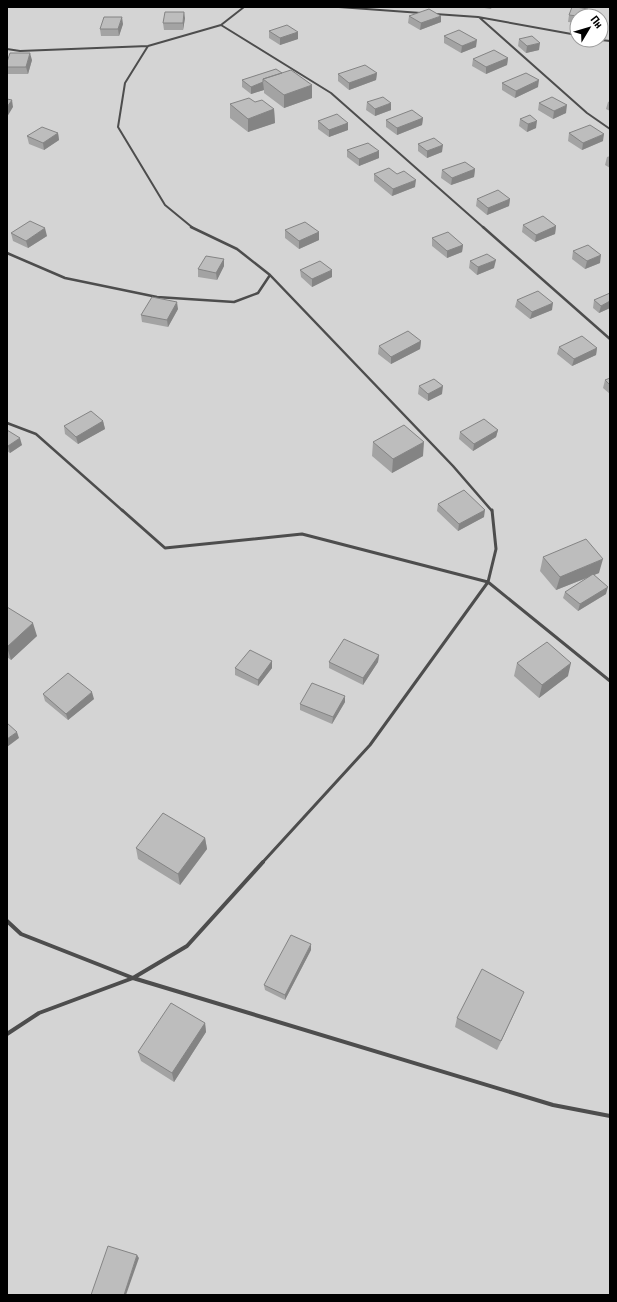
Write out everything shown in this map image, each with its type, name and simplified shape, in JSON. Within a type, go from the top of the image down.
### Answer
[{"type":"lane","points":[[7,49],[20,51],[148,46],[222,26],[244,7]]},
{"type":"lane","points":[[339,7],[424,13]]},
{"type":"lane","points":[[432,14],[478,17],[569,34]]},
{"type":"lane","points":[[478,17],[587,113],[610,129]]},
{"type":"lane","points":[[222,26],[331,93],[610,339]]},
{"type":"lane","points":[[7,1034],[39,1013],[133,978],[187,946],[370,745],[488,582],[496,549],[492,510],[270,275],[237,249],[194,229],[165,206],[118,127],[124,83],[148,46]]},
{"type":"lane","points":[[7,253],[65,278],[157,297],[234,302],[258,293],[270,275]]},
{"type":"lane","points":[[7,423],[36,434],[165,548],[302,534],[488,582],[610,682]]},
{"type":"lane","points":[[7,921],[21,934],[133,978],[553,1104],[610,1116]]},
{"type":"shaded area","points":[[7,7],[610,7],[610,1295],[7,1295]]},
{"type":"building","points":[[429,9],[441,16],[421,23],[409,16]]},
{"type":"building","points":[[165,12],[184,12],[183,23],[163,23]]},
{"type":"building","points":[[104,17],[122,17],[118,29],[100,29]]},
{"type":"building","points":[[287,25],[298,32],[280,38],[269,31]]},
{"type":"building","points":[[459,30],[477,40],[462,46],[444,36]]},
{"type":"building","points":[[532,36],[540,43],[527,46],[519,39]]},
{"type":"building","points":[[494,50],[508,58],[486,67],[473,59]]},
{"type":"building","points":[[10,53],[30,53],[26,67],[7,67]]},
{"type":"building","points":[[365,65],[377,73],[349,83],[338,74]]},
{"type":"building","points":[[276,69],[282,73],[263,79],[263,82],[251,87],[242,80]]},
{"type":"building","points":[[291,70],[312,85],[284,95],[263,79]]},
{"type":"building","points":[[526,73],[539,80],[516,91],[502,83]]},
{"type":"building","points":[[383,97],[391,103],[375,109],[367,102]]},
{"type":"building","points":[[552,97],[567,105],[554,111],[539,103]]},
{"type":"building","points":[[249,98],[255,102],[262,100],[274,109],[248,119],[230,104]]},
{"type":"building","points":[[7,99],[12,100],[7,107]]},
{"type":"building","points":[[412,110],[423,118],[397,128],[386,120]]},
{"type":"building","points":[[337,114],[348,123],[329,130],[318,121]]},
{"type":"building","points":[[530,115],[537,121],[528,124],[520,119]]},
{"type":"building","points":[[590,125],[604,134],[583,143],[569,133]]},
{"type":"building","points":[[42,127],[58,133],[43,143],[27,136]]},
{"type":"building","points":[[434,138],[443,145],[427,151],[418,144]]},
{"type":"building","points":[[368,143],[379,151],[359,159],[347,150]]},
{"type":"building","points":[[465,162],[475,169],[452,178],[442,170]]},
{"type":"building","points":[[389,168],[397,174],[404,171],[416,180],[393,189],[374,174]]},
{"type":"building","points":[[498,190],[510,199],[488,208],[477,199]]},
{"type":"building","points":[[543,216],[556,226],[536,235],[523,225]]},
{"type":"building","points":[[30,221],[45,228],[26,241],[11,233]]},
{"type":"building","points":[[305,222],[319,232],[299,241],[285,230]]},
{"type":"building","points":[[448,232],[463,245],[447,251],[432,238]]},
{"type":"building","points":[[588,245],[601,255],[587,261],[573,251]]},
{"type":"building","points":[[487,254],[496,260],[478,267],[470,261]]},
{"type":"building","points":[[206,256],[224,259],[216,273],[198,269]]},
{"type":"building","points":[[320,261],[332,270],[312,279],[300,270]]},
{"type":"building","points":[[538,291],[553,303],[532,312],[517,300]]},
{"type":"building","points":[[610,293],[610,301],[601,306],[594,300]]},
{"type":"building","points":[[152,297],[177,302],[167,320],[141,315]]},
{"type":"building","points":[[408,331],[421,341],[391,357],[379,346]]},
{"type":"building","points":[[582,336],[597,348],[574,359],[559,347]]},
{"type":"building","points":[[610,378],[610,385],[605,380]]},
{"type":"building","points":[[434,379],[443,386],[428,394],[419,386]]},
{"type":"building","points":[[91,411],[103,421],[76,437],[64,426]]},
{"type":"building","points":[[484,419],[498,430],[474,444],[460,432]]},
{"type":"building","points":[[404,425],[424,442],[393,459],[373,442]]},
{"type":"building","points":[[7,430],[20,438],[8,446],[7,445]]},
{"type":"building","points":[[464,490],[485,510],[459,524],[438,504]]},
{"type":"building","points":[[586,539],[603,559],[560,577],[543,557]]},
{"type":"building","points":[[593,574],[608,587],[580,604],[565,592]]},
{"type":"building","points":[[7,607],[33,623],[7,647]]},
{"type":"building","points":[[344,639],[379,655],[363,678],[329,662]]},
{"type":"building","points":[[547,642],[571,663],[542,685],[517,663]]},
{"type":"building","points":[[250,650],[272,661],[258,680],[235,668]]},
{"type":"building","points":[[68,673],[92,692],[66,714],[43,694]]},
{"type":"building","points":[[312,683],[345,696],[333,717],[300,704]]},
{"type":"building","points":[[7,723],[17,732],[7,739]]},
{"type":"building","points":[[163,813],[205,838],[178,874],[136,848]]},
{"type":"building","points":[[291,935],[311,944],[285,995],[264,985]]},
{"type":"building","points":[[482,969],[524,992],[501,1041],[457,1018]]},
{"type":"building","points":[[171,1003],[205,1023],[172,1073],[138,1052]]},
{"type":"building","points":[[108,1246],[137,1255],[124,1295],[91,1295]]}]
